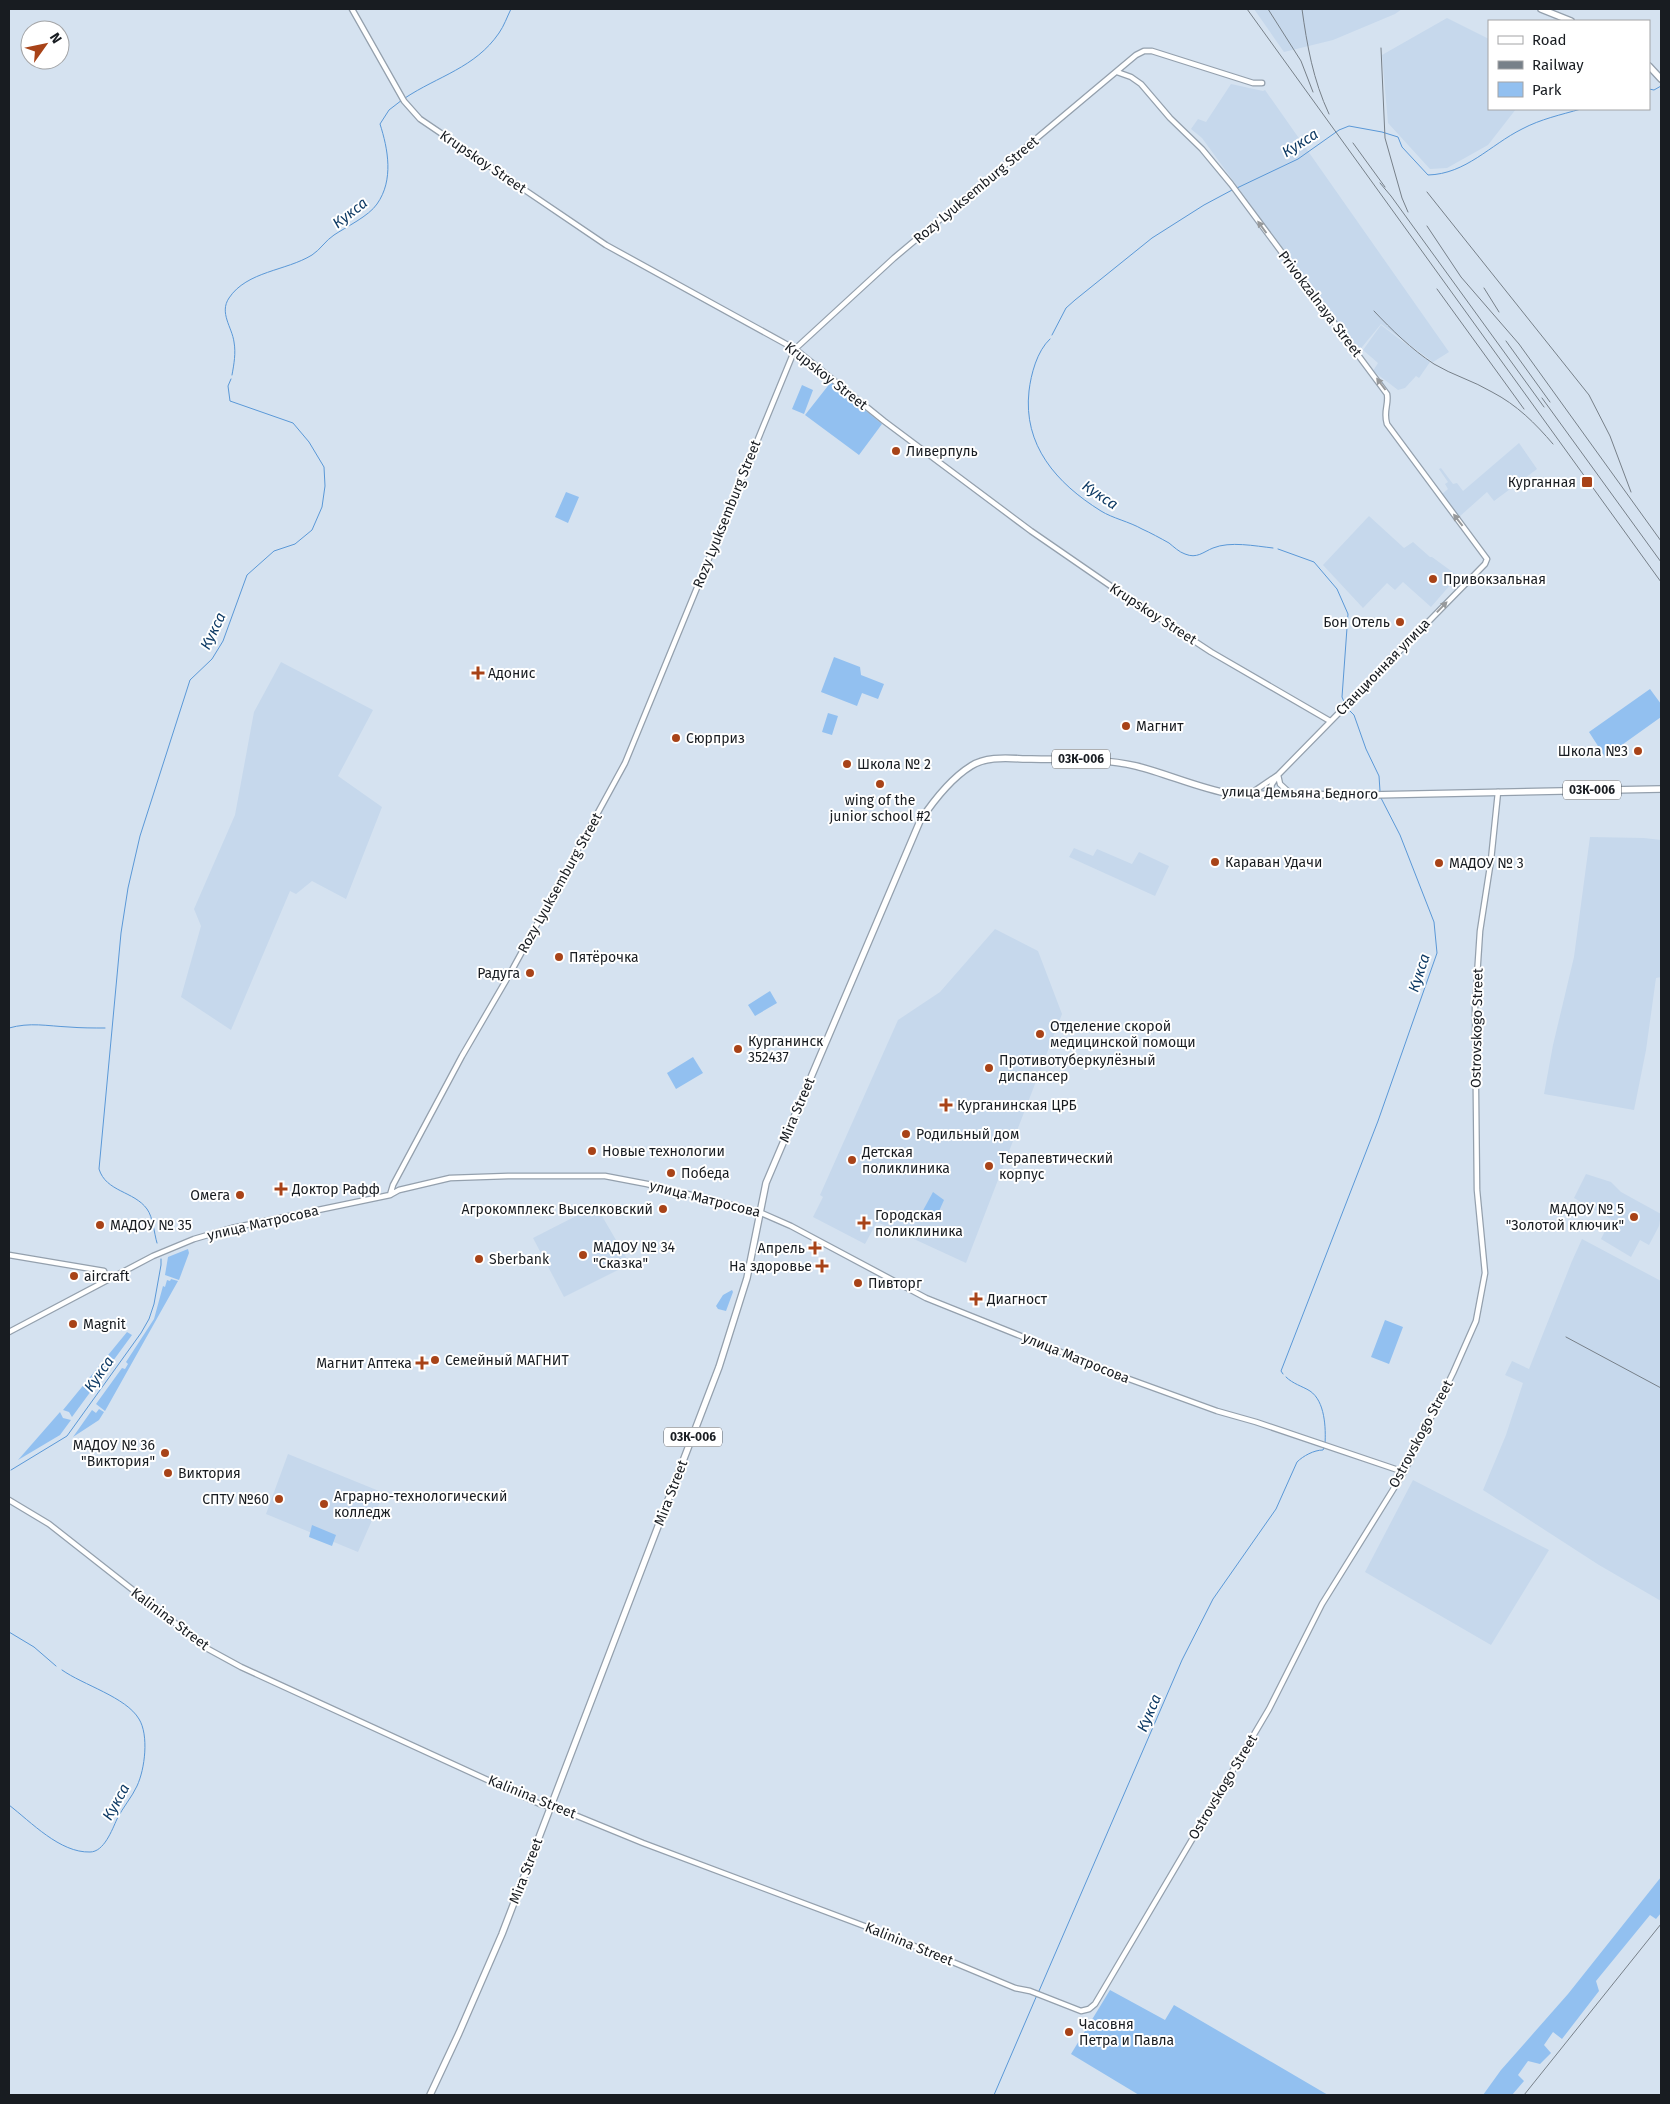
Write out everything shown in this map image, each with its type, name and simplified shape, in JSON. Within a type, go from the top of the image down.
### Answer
[{"type":"main road","points":[[1541,9],[1568,20]]},
{"type":"main road","points":[[1650,67],[1661,79]]},
{"type":"main road","name":"улица Демьяна Бедного","points":[[951,782],[972,765],[997,759],[1088,759],[1138,766],[1213,791],[1268,795],[1380,795],[1661,789]]},
{"type":"main road","name":"Mira Street","points":[[430,2095],[502,1934],[719,1367],[747,1278],[766,1183],[920,820],[934,799],[951,782]]},
{"type":"street","name":"Krupskoy Street","points":[[352,9],[403,99],[420,119],[606,245],[795,349],[884,421],[1031,531],[1118,592],[1211,652],[1330,721]]},
{"type":"street","name":"Rozy Lyuksemburg Street","points":[[390,1195],[393,1184],[462,1056],[512,970],[625,763],[795,349],[901,252],[1136,55],[1144,51],[1152,51],[1253,83],[1262,82]]},
{"type":"street","name":"Privokzalnaya Street","points":[[1117,72],[1131,77],[1142,84],[1170,118],[1202,149],[1234,189],[1387,394],[1388,400],[1384,410],[1387,424],[1487,559]]},
{"type":"street","name":"Станционная улица","points":[[1268,795],[1278,775],[1485,564],[1487,559]]},
{"type":"street","name":"Станционная улица","points":[[1249,794],[1278,775]]},
{"type":"street","points":[[1278,775],[1280,784],[1293,795]]},
{"type":"street","name":"Ostrovskogo Street","points":[[1095,2004],[1269,1709],[1322,1604],[1404,1472],[1470,1340],[1476,1322],[1485,1273],[1478,1190],[1475,1007],[1480,931],[1491,860],[1498,792]]},
{"type":"street","name":"улица Матросова","points":[[9,1332],[160,1252],[194,1239],[232,1228],[390,1195],[399,1190],[450,1178],[605,1176],[647,1184],[759,1212],[791,1226],[926,1298],[1118,1375],[1217,1411],[1404,1472]]},
{"type":"street","points":[[9,1255],[104,1271],[107,1280]]},
{"type":"street","name":"Kalinina Street","points":[[9,1500],[49,1524],[213,1652],[499,1785],[540,1804],[551,1806],[779,1895],[883,1933],[1016,1988],[1030,1991],[1081,2011],[1089,2009],[1095,2004]]},
{"type":"shaded area","points":[[1254,9],[1402,9],[1395,14],[1333,40],[1284,52]]},
{"type":"shaded area","points":[[1447,18],[1488,38],[1488,110],[1515,110],[1488,145],[1447,168],[1430,169],[1388,123],[1382,55]]},
{"type":"shaded area","points":[[1231,84],[1265,90],[1449,352],[1433,362],[1381,324],[1358,352],[1202,138],[1191,129],[1198,119],[1206,122]]},
{"type":"shaded area","points":[[1381,325],[1430,362],[1419,378],[1416,376],[1405,388],[1398,390],[1373,371],[1378,363],[1363,350]]},
{"type":"shaded area","points":[[1519,443],[1537,469],[1494,501],[1487,492],[1459,517],[1442,494],[1448,489],[1445,484],[1448,482],[1439,469],[1441,468],[1453,484],[1457,483],[1463,491]]},
{"type":"shaded area","points":[[1369,516],[1404,548],[1413,542],[1430,557],[1458,576],[1431,607],[1403,582],[1395,590],[1387,583],[1363,608],[1323,565]]},
{"type":"shaded area","points":[[281,662],[373,710],[338,776],[382,807],[346,899],[312,881],[296,894],[290,891],[231,1030],[181,997],[201,926],[194,909],[235,815],[254,712]]},
{"type":"shaded area","points":[[1590,837],[1661,840],[1661,977],[1656,978],[1646,1050],[1634,1110],[1544,1094],[1553,1045],[1574,957]]},
{"type":"shaded area","points":[[1074,848],[1093,856],[1097,849],[1132,864],[1139,852],[1169,866],[1155,896],[1069,857]]},
{"type":"shaded area","name":"Курганинская ЦРБ","points":[[995,929],[1038,951],[1062,1014],[966,1263],[877,1222],[865,1244],[813,1217],[823,1197],[820,1195],[898,1020],[940,992]]},
{"type":"shaded area","name":"МАДОУ № 5 \"Золотой ключик\"","points":[[1586,1174],[1611,1182],[1621,1192],[1661,1214],[1659,1226],[1649,1245],[1640,1240],[1631,1257],[1601,1239],[1611,1219],[1574,1198]]},
{"type":"shaded area","name":"МАДОУ № 34 \"Сказка\"","points":[[580,1214],[602,1216],[630,1264],[564,1297],[533,1238]]},
{"type":"shaded area","points":[[1582,1239],[1661,1281],[1661,1601],[1599,1565],[1483,1490],[1506,1435],[1523,1383],[1505,1375],[1512,1361],[1529,1369]]},
{"type":"shaded area","name":"Аграрно-технологический колледж","points":[[288,1454],[384,1493],[358,1552],[266,1514]]},
{"type":"shaded area","points":[[1413,1480],[1549,1550],[1491,1645],[1365,1572]]},
{"type":"green space","points":[[831,382],[882,424],[859,455],[805,415]]},
{"type":"green space","points":[[802,385],[813,390],[804,414],[792,409]]},
{"type":"green space","points":[[566,492],[579,497],[568,523],[555,517]]},
{"type":"green space","points":[[834,657],[860,667],[861,675],[884,684],[878,699],[862,693],[857,706],[821,692]]},
{"type":"green space","points":[[1650,689],[1661,704],[1661,717],[1605,757],[1589,732]]},
{"type":"green space","points":[[828,713],[838,716],[832,735],[822,732]]},
{"type":"green space","points":[[770,991],[777,1003],[755,1016],[748,1005]]},
{"type":"green space","points":[[693,1057],[703,1073],[676,1089],[667,1073]]},
{"type":"green space","points":[[933,1192],[944,1200],[936,1218],[920,1216]]},
{"type":"green space","points":[[188,1249],[189,1253],[179,1280],[165,1275],[168,1257]]},
{"type":"green space","points":[[171,1279],[178,1281],[105,1411],[96,1404],[122,1368],[125,1369],[128,1364],[126,1362],[154,1319],[163,1286],[165,1287],[167,1280],[170,1281]]},
{"type":"green space","points":[[732,1290],[733,1292],[726,1311],[718,1309],[716,1306],[723,1295]]},
{"type":"green space","points":[[1385,1320],[1403,1327],[1389,1364],[1371,1357]]},
{"type":"green space","points":[[127,1332],[132,1335],[72,1417],[69,1412],[63,1410]]},
{"type":"green space","points":[[99,1409],[104,1412],[99,1420],[73,1437],[92,1410],[96,1413]]},
{"type":"green space","points":[[60,1412],[63,1418],[71,1420],[60,1435],[18,1460]]},
{"type":"green space","points":[[312,1525],[336,1535],[332,1546],[309,1537]]},
{"type":"green space","points":[[1661,1877],[1661,1913],[1656,1919],[1650,1915],[1596,1981],[1599,1991],[1562,2039],[1553,2032],[1544,2045],[1551,2053],[1540,2064],[1528,2061],[1518,2075],[1524,2081],[1512,2095],[1483,2095],[1501,2070],[1568,1994]]},
{"type":"green space","points":[[1110,1990],[1165,2020],[1174,2005],[1328,2095],[1139,2095],[1071,2054]]},
{"type":"waterway","name":"Кукса","points":[[405,98],[479,55],[499,33],[511,9]]},
{"type":"waterway","name":"Кукса","points":[[1650,89],[1654,90],[1661,86]]},
{"type":"waterway","name":"Кукса","points":[[232,375],[235,346],[225,309],[229,298],[246,282],[312,255],[331,237],[363,217],[377,204],[386,185],[388,175],[387,154],[380,124],[389,110],[402,100]]},
{"type":"waterway","name":"Кукса","points":[[1237,188],[1298,159],[1339,130],[1349,126],[1398,137],[1402,147],[1428,175],[1454,170],[1529,126],[1578,110]]},
{"type":"waterway","name":"Кукса","points":[[1052,335],[1066,308],[1152,238],[1204,205],[1234,189]]},
{"type":"waterway","name":"Кукса","points":[[1050,339],[1038,356],[1031,377],[1029,391],[1031,429],[1046,461],[1070,488],[1101,511],[1149,532],[1189,555],[1193,556],[1227,545],[1273,548]]},
{"type":"waterway","name":"Кукса","points":[[157,1243],[147,1209],[135,1198],[114,1187],[103,1177],[99,1169],[121,933],[128,888],[140,836],[190,680],[212,659],[223,641],[247,575],[274,551],[295,544],[312,530],[322,507],[325,486],[324,467],[309,442],[293,423],[230,401],[228,386],[231,379]]},
{"type":"waterway","name":"Кукса","points":[[1278,549],[1314,562],[1337,589],[1348,614],[1342,697],[1345,704]]},
{"type":"waterway","name":"Кукса","points":[[1347,708],[1354,715],[1366,749],[1379,776],[1380,791]]},
{"type":"waterway","name":"Кукса","points":[[1283,1374],[1281,1371],[1378,1121],[1437,953],[1434,922],[1400,835],[1381,798]]},
{"type":"waterway","name":"Кукса","points":[[9,1028],[31,1025],[105,1028]]},
{"type":"waterway","name":"Кукса","points":[[11,1470],[67,1436],[141,1333],[149,1319],[154,1304],[161,1259]]},
{"type":"waterway","name":"Кукса","points":[[1286,1377],[1310,1391],[1319,1401],[1324,1415],[1325,1444]]},
{"type":"waterway","name":"Кукса","points":[[1039,1991],[1182,1660],[1213,1599],[1276,1509],[1297,1462],[1309,1454],[1324,1448]]},
{"type":"waterway","name":"Кукса","points":[[9,1632],[34,1647],[56,1666]]},
{"type":"waterway","name":"Кукса","points":[[9,1805],[36,1828],[57,1842],[79,1851],[90,1852],[95,1851],[107,1840],[140,1779],[144,1762],[145,1743],[139,1719],[124,1704],[62,1670]]},
{"type":"waterway","name":"Кукса","points":[[994,2095],[1037,1995]]},
{"type":"railway","points":[[1247,9],[1661,582]]},
{"type":"railway","points":[[1268,9],[1301,61],[1313,92]]},
{"type":"railway","points":[[1302,9],[1311,62],[1329,114]]},
{"type":"railway","points":[[1381,48],[1385,138],[1402,198],[1408,212]]},
{"type":"railway","points":[[1353,143],[1385,187]]},
{"type":"railway","points":[[1380,183],[1544,407]]},
{"type":"railway","points":[[1427,192],[1589,395],[1610,436],[1631,492]]},
{"type":"railway","points":[[1427,226],[1461,277],[1519,344],[1661,541]]},
{"type":"railway","points":[[1484,288],[1499,312]]},
{"type":"railway","points":[[1437,289],[1524,409]]},
{"type":"railway","points":[[1374,311],[1417,352],[1434,364],[1485,388],[1510,403],[1553,444]]},
{"type":"railway","points":[[1506,341],[1550,402]]},
{"type":"railway","points":[[1542,398],[1661,562]]},
{"type":"railway","points":[[1566,1337],[1661,1388]]},
{"type":"railway","points":[[1524,2095],[1661,1924]]},
{"type":"place","name":"Ливерпуль","points":[[896,451]]},
{"type":"place","name":"Курганная","points":[[1587,482]]},
{"type":"place","name":"Привокзальная","points":[[1433,579]]},
{"type":"place","name":"Бон Отель","points":[[1400,622]]},
{"type":"place","name":"Адонис","points":[[478,673]]},
{"type":"place","name":"Магнит","points":[[1126,726]]},
{"type":"place","name":"Сюрприз","points":[[676,738]]},
{"type":"place","name":"Школа №3","points":[[1638,751]]},
{"type":"place","name":"Школа № 2","points":[[847,764]]},
{"type":"place","name":"wing of the junior school #2","points":[[880,784]]},
{"type":"place","name":"Караван Удачи","points":[[1215,862]]},
{"type":"place","name":"МАДОУ № 3","points":[[1439,863]]},
{"type":"place","name":"Пятёрочка","points":[[559,957]]},
{"type":"place","name":"Радуга","points":[[530,973]]},
{"type":"place","name":"Отделение скорой медицинской помощи","points":[[1040,1034]]},
{"type":"place","name":"Курганинск 352437","points":[[738,1049]]},
{"type":"place","name":"Противотуберкулёзный диспансер","points":[[989,1068]]},
{"type":"place","name":"Курганинская ЦРБ","points":[[946,1105]]},
{"type":"place","name":"Родильный дом","points":[[906,1134]]},
{"type":"place","name":"Новые технологии","points":[[592,1151]]},
{"type":"place","name":"Детская поликлиника","points":[[852,1160]]},
{"type":"place","name":"Терапевтический корпус","points":[[989,1166]]},
{"type":"place","name":"Победа","points":[[671,1173]]},
{"type":"place","name":"Доктор Рафф","points":[[281,1189]]},
{"type":"place","name":"Омега","points":[[240,1195]]},
{"type":"place","name":"Агрокомплекс Выселковский","points":[[663,1209]]},
{"type":"place","name":"МАДОУ № 5 \"Золотой ключик\"","points":[[1634,1217]]},
{"type":"place","name":"Городская поликлиника","points":[[864,1223]]},
{"type":"place","name":"МАДОУ № 35","points":[[100,1225]]},
{"type":"place","name":"Апрель","points":[[815,1248]]},
{"type":"place","name":"МАДОУ № 34 \"Сказка\"","points":[[583,1255]]},
{"type":"place","name":"Sberbank","points":[[479,1259]]},
{"type":"place","name":"На здоровье","points":[[822,1266]]},
{"type":"place","name":"aircraft","points":[[74,1276]]},
{"type":"place","name":"Пивторг","points":[[858,1283]]},
{"type":"place","name":"Диагност","points":[[976,1299]]},
{"type":"place","name":"Magnit","points":[[73,1324]]},
{"type":"place","name":"Семейный МАГНИТ","points":[[435,1360]]},
{"type":"place","name":"Магнит Аптека","points":[[422,1363]]},
{"type":"place","name":"МАДОУ № 36 \"Виктория\"","points":[[165,1453]]},
{"type":"place","name":"Виктория","points":[[168,1473]]},
{"type":"place","name":"СПТУ №60","points":[[279,1499]]},
{"type":"place","name":"Аграрно-технологический колледж","points":[[324,1504]]},
{"type":"place","name":"Часовня Петра и Павла","points":[[1069,2032]]}]
